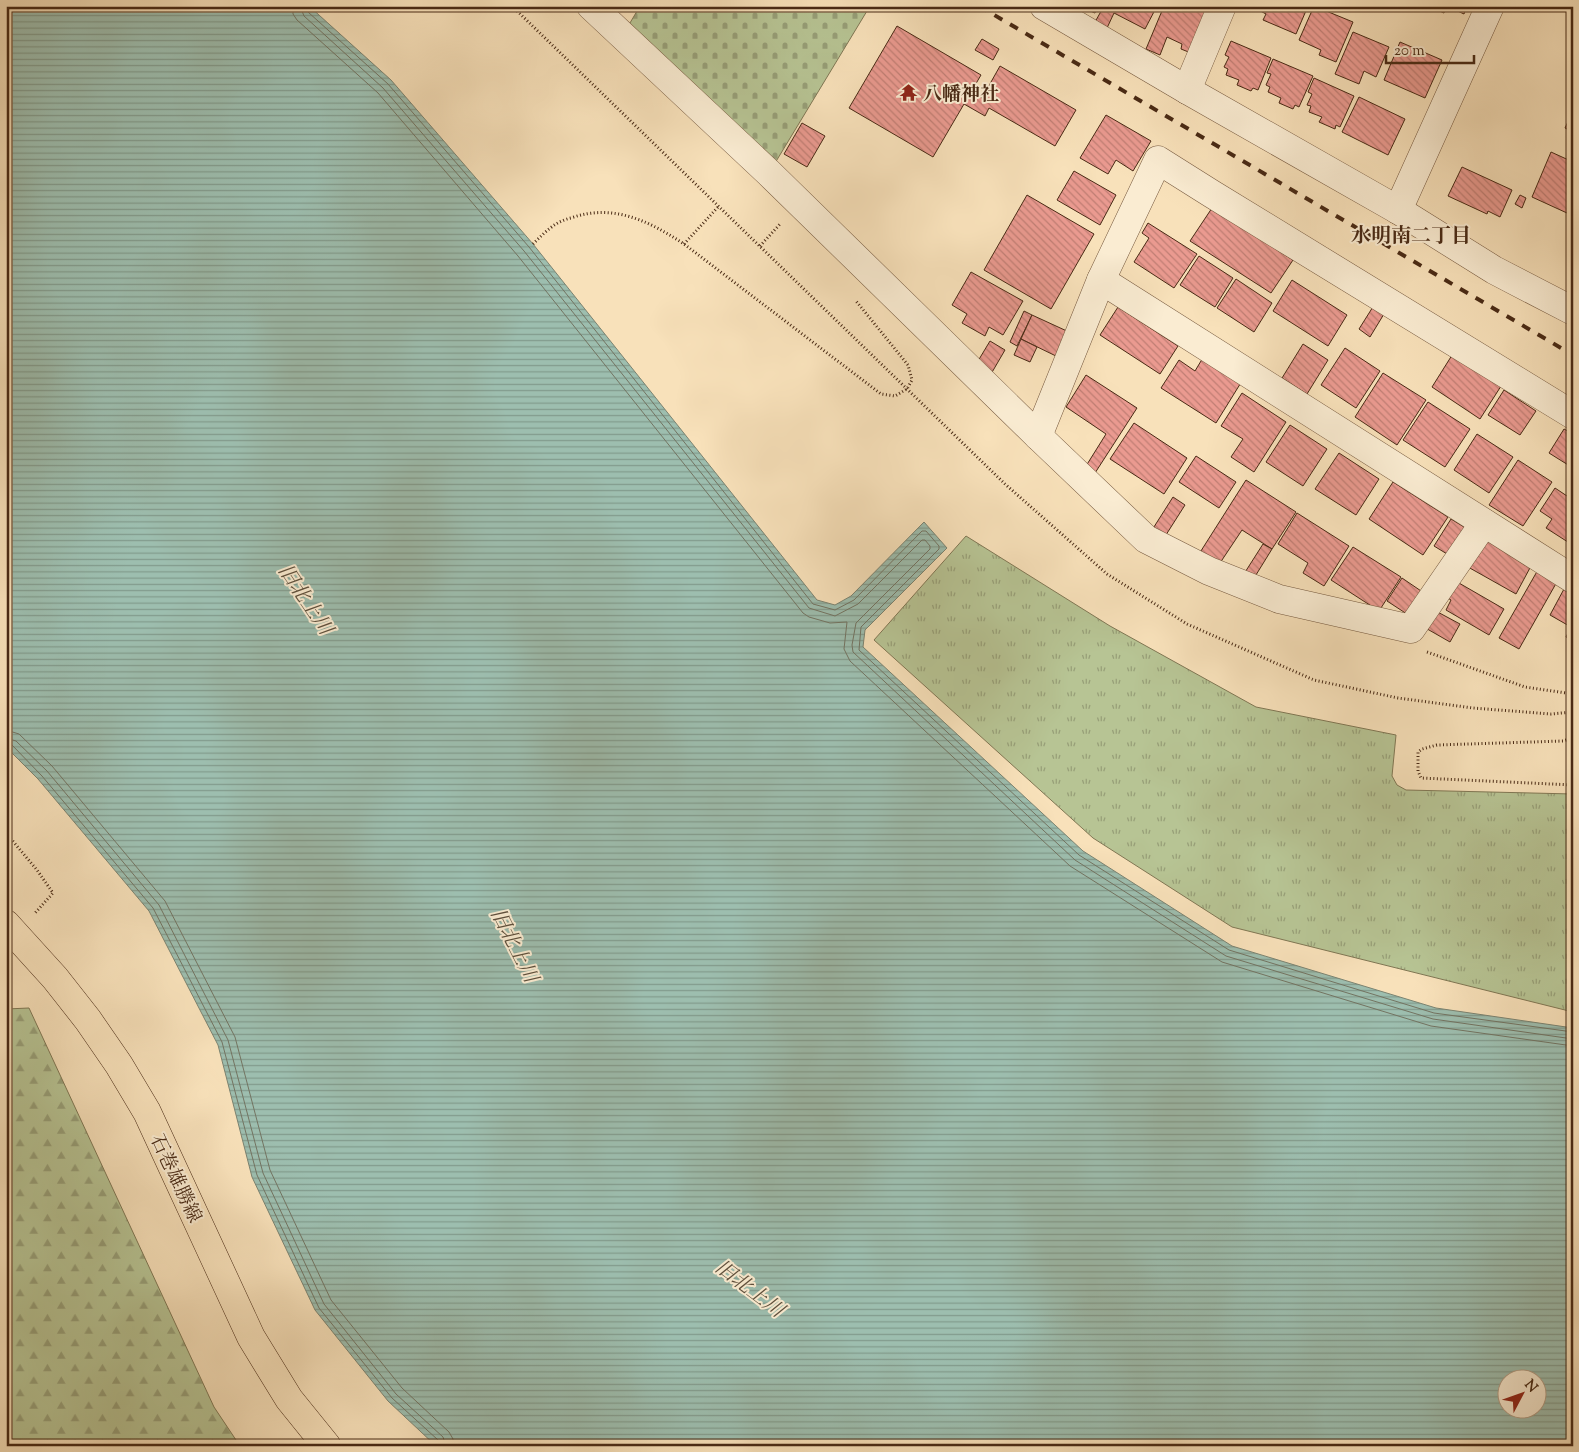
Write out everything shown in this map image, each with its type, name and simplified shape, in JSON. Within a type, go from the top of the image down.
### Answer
[{"type":"main road","name":"石巻雄勝線","points":[[12,929],[88,1020],[119,1065],[147,1112],[251,1337],[289,1399],[327,1446]]},
{"type":"street","points":[[591,6],[770,172],[1038,436],[1146,539],[1209,570],[1279,599],[1411,628],[1484,523]]},
{"type":"street","points":[[1044,6],[1398,210],[1494,270],[1573,311]]},
{"type":"street","points":[[1187,90],[1222,6]]},
{"type":"street","points":[[1398,210],[1490,6]]},
{"type":"street","points":[[1038,436],[1101,280],[1158,160],[1573,415]]},
{"type":"street","points":[[1101,280],[1573,579]]},
{"type":"path","points":[[684,244],[719,206]]},
{"type":"path","points":[[533,244],[557,223],[583,213],[624,214],[663,230],[881,394],[895,396],[907,389],[912,380],[908,366],[852,296]]},
{"type":"path","points":[[1411,628],[1406,644],[1525,687],[1573,694]]},
{"type":"path","points":[[1573,738],[1437,745],[1418,752],[1418,771],[1421,778],[1573,785]]},
{"type":"path","points":[[6,833],[37,870],[52,893],[12,929]]},
{"type":"green space","points":[[640,6],[870,6],[769,173],[627,28]]},
{"type":"green space","points":[[966,536],[1110,626],[1256,707],[1396,735],[1392,776],[1397,785],[1406,790],[1573,794],[1573,1012],[1232,927],[1093,838],[874,640]]},
{"type":"green space","points":[[29,1008],[214,1407],[240,1446],[6,1446],[6,1009]]},
{"type":"water","name":"旧北上川","points":[[6,6],[309,6],[391,80],[533,244],[817,600],[835,605],[851,596],[924,522],[947,548],[865,630],[863,647],[1083,851],[1232,946],[1436,1008],[1573,1028],[1573,1446],[436,1446],[388,1401],[315,1310],[252,1177],[218,1045],[149,911],[38,779],[6,747]]},
{"type":"building","points":[[1084,6],[1098,6],[1095,13],[1083,8]]},
{"type":"building","points":[[1104,6],[1157,6],[1145,29],[1114,13],[1107,28],[1095,22]]},
{"type":"building","points":[[1164,6],[1211,6],[1191,53],[1181,49],[1182,44],[1167,37],[1160,55],[1146,49]]},
{"type":"building","points":[[1251,6],[1308,6],[1296,34],[1263,20],[1266,14]]},
{"type":"building","points":[[1314,6],[1353,22],[1336,62],[1319,55],[1321,50],[1299,40]]},
{"type":"building","points":[[1434,6],[1447,6],[1444,13],[1433,8]]},
{"type":"building","points":[[1447,6],[1467,6],[1464,14]]},
{"type":"building","points":[[897,26],[981,75],[933,157],[849,108]]},
{"type":"building","points":[[1353,32],[1389,47],[1376,77],[1364,71],[1359,84],[1335,74]]},
{"type":"building","points":[[982,39],[999,49],[993,60],[975,50]]},
{"type":"building","points":[[1231,41],[1271,58],[1258,90],[1253,88],[1251,91],[1237,85],[1239,80],[1226,75],[1228,69],[1224,67],[1229,57],[1225,55]]},
{"type":"building","points":[[1400,42],[1442,60],[1425,98],[1384,80]]},
{"type":"building","points":[[1273,59],[1313,76],[1299,107],[1295,105],[1293,109],[1279,103],[1281,98],[1268,92],[1270,87],[1266,85],[1271,74],[1267,73]]},
{"type":"building","points":[[1000,66],[1076,110],[1055,146],[989,108],[985,116],[964,104],[972,92],[982,98]]},
{"type":"building","points":[[1314,78],[1354,96],[1340,127],[1336,125],[1335,129],[1319,122],[1322,117],[1309,112],[1311,106],[1307,105],[1312,94],[1308,92]]},
{"type":"building","points":[[1359,97],[1405,119],[1388,155],[1342,132]]},
{"type":"building","points":[[1573,111],[1573,132],[1565,128]]},
{"type":"building","points":[[1106,115],[1151,141],[1133,171],[1116,160],[1108,174],[1080,158]]},
{"type":"building","points":[[802,123],[825,136],[807,167],[784,154]]},
{"type":"building","points":[[1551,152],[1573,162],[1573,207],[1571,206],[1567,213],[1532,197]]},
{"type":"building","points":[[1462,167],[1512,190],[1500,217],[1488,211],[1487,214],[1448,196]]},
{"type":"building","points":[[1074,171],[1116,195],[1100,225],[1057,200]]},
{"type":"building","points":[[1027,195],[1094,234],[1051,309],[984,270]]},
{"type":"building","points":[[1520,195],[1526,198],[1522,208],[1515,204]]},
{"type":"building","points":[[1212,208],[1293,260],[1271,293],[1190,241]]},
{"type":"building","points":[[1148,223],[1197,254],[1174,288],[1134,262],[1149,238],[1142,233]]},
{"type":"building","points":[[1199,256],[1233,278],[1215,307],[1180,285]]},
{"type":"building","points":[[971,272],[1023,301],[1003,335],[989,327],[985,336],[962,323],[967,314],[952,305]]},
{"type":"building","points":[[1236,279],[1272,303],[1254,332],[1217,308]]},
{"type":"building","points":[[1292,280],[1347,315],[1328,346],[1273,311]]},
{"type":"building","points":[[1376,302],[1387,309],[1370,337],[1359,329]]},
{"type":"building","points":[[1118,307],[1178,346],[1160,374],[1100,335]]},
{"type":"building","points":[[1024,311],[1032,315],[1017,346],[1010,342]]},
{"type":"building","points":[[1032,315],[1069,332],[1058,357],[1021,339]]},
{"type":"building","points":[[1021,339],[1037,347],[1030,362],[1014,355]]},
{"type":"building","points":[[990,341],[1005,350],[991,374],[975,366]]},
{"type":"building","points":[[1303,344],[1328,360],[1307,394],[1282,378]]},
{"type":"building","points":[[1345,348],[1380,371],[1356,408],[1321,385]]},
{"type":"building","points":[[1454,352],[1503,383],[1480,419],[1432,387]]},
{"type":"building","points":[[1204,356],[1242,381],[1216,423],[1161,388],[1179,360],[1195,371]]},
{"type":"building","points":[[1383,373],[1426,400],[1397,445],[1355,417]]},
{"type":"building","points":[[1086,375],[1137,408],[1095,473],[1086,466],[1106,434],[1066,407]]},
{"type":"building","points":[[1504,390],[1536,411],[1520,435],[1488,415]]},
{"type":"building","points":[[1242,393],[1286,422],[1254,472],[1231,457],[1243,439],[1221,426]]},
{"type":"building","points":[[1428,402],[1470,429],[1445,467],[1403,440]]},
{"type":"building","points":[[1134,423],[1187,458],[1164,494],[1110,459]]},
{"type":"building","points":[[1290,425],[1327,449],[1303,486],[1266,462]]},
{"type":"building","points":[[1564,429],[1573,434],[1573,468],[1549,453]]},
{"type":"building","points":[[1477,434],[1513,457],[1489,493],[1454,470]]},
{"type":"building","points":[[1339,453],[1379,479],[1356,515],[1315,489]]},
{"type":"building","points":[[1196,456],[1236,482],[1219,508],[1179,482]]},
{"type":"building","points":[[1518,460],[1552,482],[1523,526],[1489,505]]},
{"type":"building","points":[[1246,480],[1296,512],[1272,549],[1242,530],[1218,566],[1199,554]]},
{"type":"building","points":[[1393,482],[1448,517],[1423,555],[1369,519]]},
{"type":"building","points":[[1555,488],[1573,500],[1573,542],[1571,544],[1546,528],[1552,519],[1540,511]]},
{"type":"building","points":[[1173,497],[1185,505],[1164,538],[1152,530]]},
{"type":"building","points":[[1297,513],[1349,546],[1324,586],[1303,573],[1308,563],[1278,544]]},
{"type":"building","points":[[1451,519],[1469,530],[1452,557],[1434,546]]},
{"type":"building","points":[[1484,539],[1531,566],[1516,594],[1468,567]]},
{"type":"building","points":[[1263,544],[1272,549],[1251,583],[1242,577]]},
{"type":"building","points":[[1353,547],[1401,577],[1379,611],[1331,580]]},
{"type":"building","points":[[1539,568],[1558,580],[1519,649],[1499,638]]},
{"type":"building","points":[[1402,578],[1424,593],[1410,616],[1387,601]]},
{"type":"building","points":[[1452,579],[1504,609],[1489,635],[1446,610],[1451,600],[1443,595]]},
{"type":"building","points":[[1564,589],[1573,593],[1573,641],[1566,637],[1571,627],[1550,615]]},
{"type":"building","points":[[1432,609],[1460,624],[1450,642],[1422,626]]},
{"type":"railway","points":[[979,6],[1573,355]]},
{"type":"place","name":"八幡神社","points":[[909,93]]},
{"type":"district","name":"水明南二丁目","points":[[1411,235]]}]
